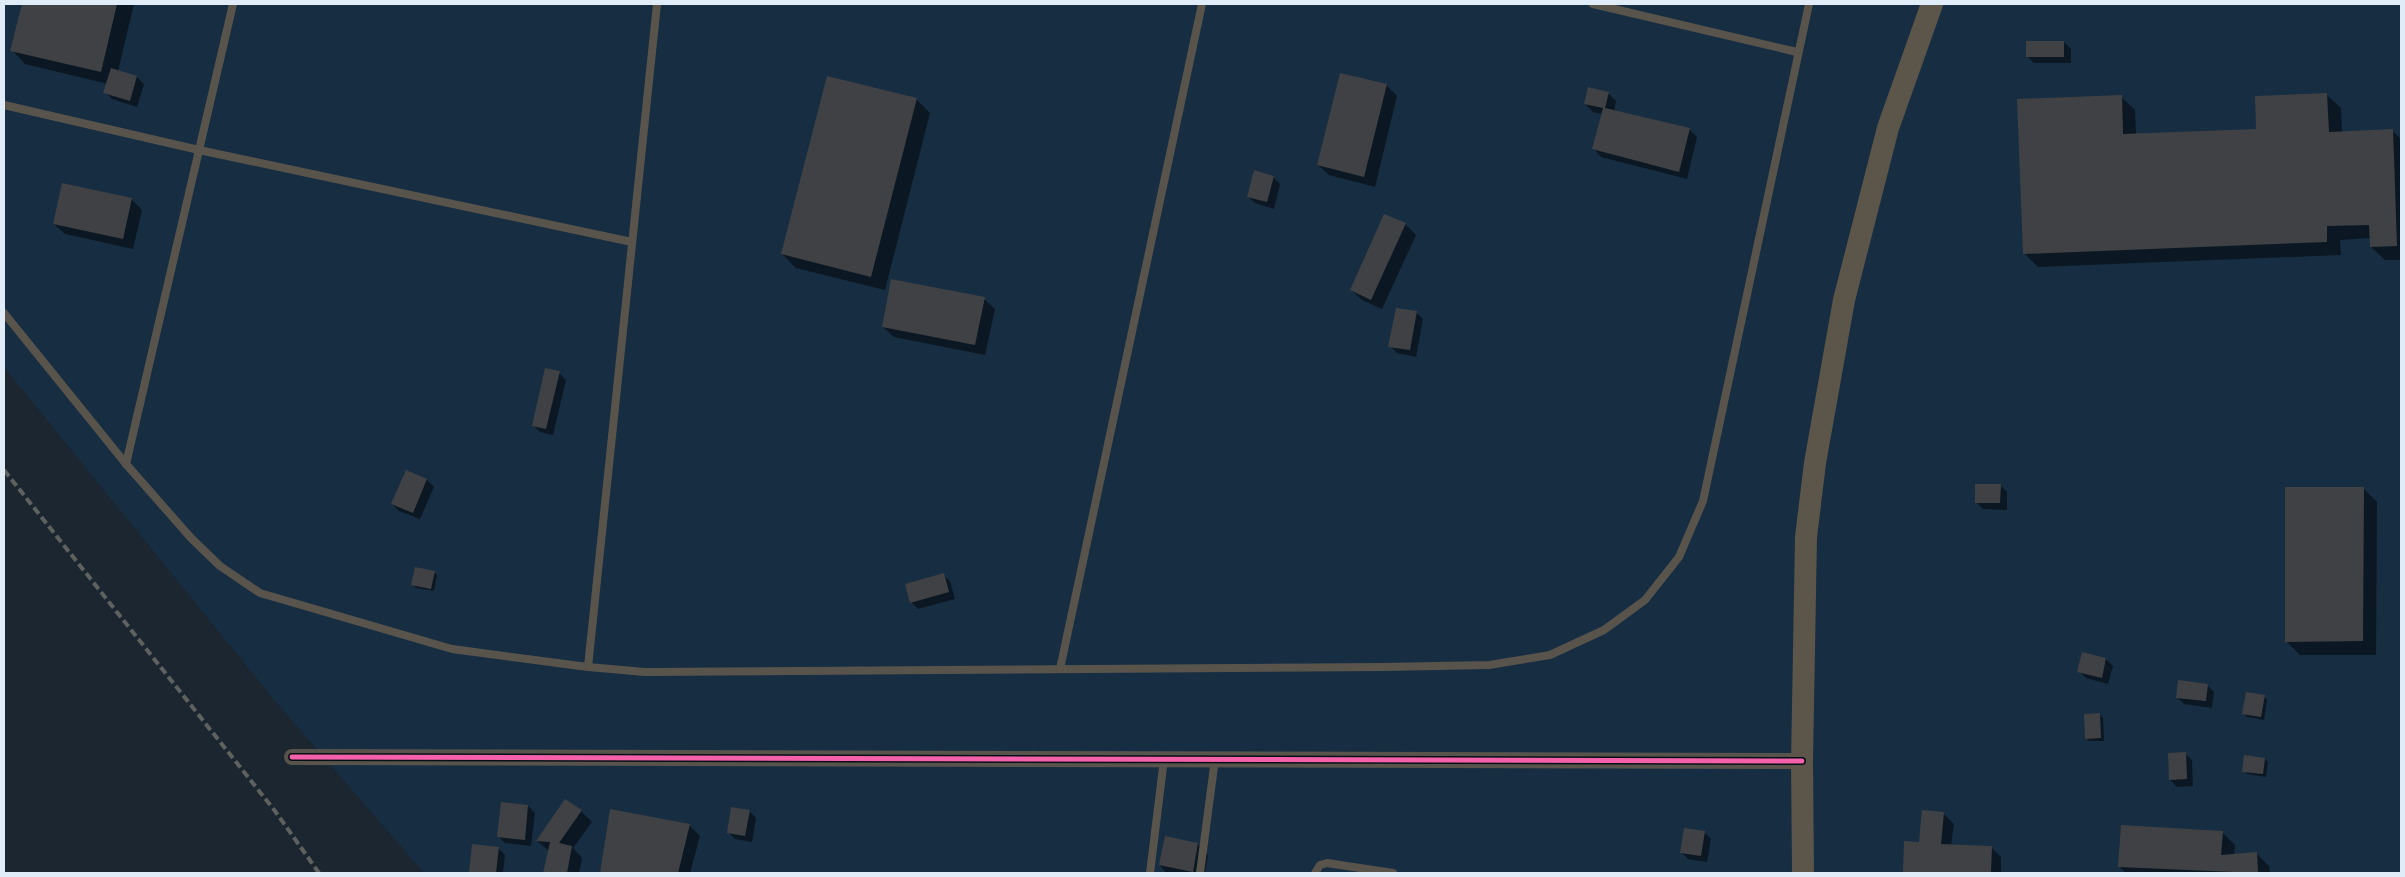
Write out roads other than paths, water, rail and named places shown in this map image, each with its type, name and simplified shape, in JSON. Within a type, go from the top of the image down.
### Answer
[{"type":"main road","points":[[1802,873],[1806,537],[1815,463],[1844,300],[1888,128],[1932,4]]},
{"type":"street","points":[[292,757],[1802,761]]},
{"type":"lane","points":[[126,464],[233,4]]},
{"type":"lane","points":[[588,667],[657,4]]},
{"type":"lane","points":[[1060,669],[1202,4]]},
{"type":"lane","points":[[1593,4],[1797,52]]},
{"type":"lane","points":[[4,312],[126,464],[191,538],[220,566],[260,593],[452,649],[588,667],[645,672],[1489,665],[1550,655],[1604,630],[1646,600],[1680,557],[1703,500],[1808,4]]},
{"type":"lane","points":[[4,105],[199,150],[632,242]]},
{"type":"lane","points":[[1150,873],[1164,759]]},
{"type":"lane","points":[[1200,873],[1214,759]]},
{"type":"lane","points":[[1315,873],[1320,866],[1327,863],[1393,873]]},
{"type":"railway","points":[[4,470],[275,811],[319,873]]}]
